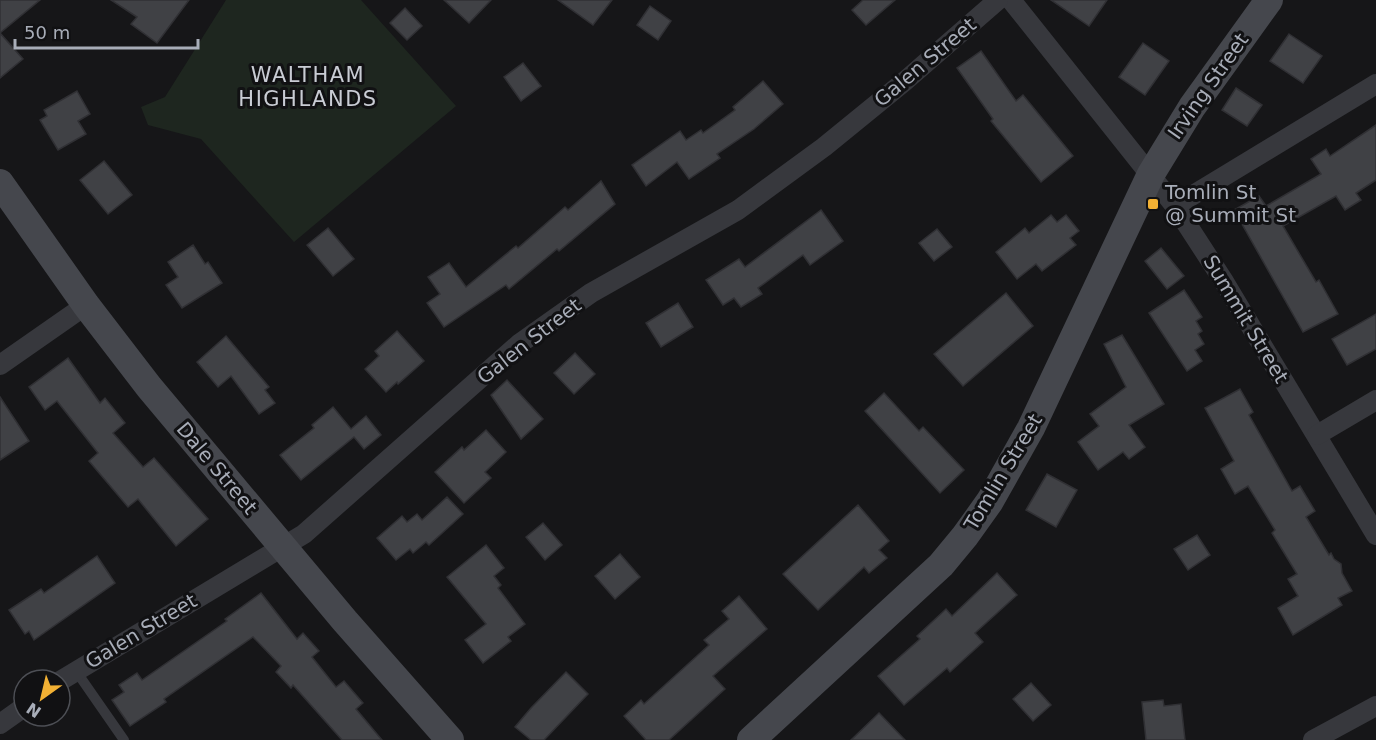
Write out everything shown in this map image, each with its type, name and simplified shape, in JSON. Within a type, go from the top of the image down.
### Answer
[{"type":"street","name":"Galen Street","points":[[72,673],[304,534],[527,338],[591,293],[738,210],[824,147],[905,81],[998,0]]},
{"type":"street","name":"Summit Street","points":[[1011,0],[1152,174],[1175,206],[1217,271],[1376,535]]},
{"type":"street","name":"Irving Street","points":[[1152,174],[1192,107],[1269,0]]},
{"type":"street","points":[[1175,206],[1376,84]]},
{"type":"street","name":"Tomlin Street","points":[[751,740],[940,565],[984,510],[1031,428],[1152,174]]},
{"type":"street","name":"Dale Street","points":[[0,183],[86,305],[149,387],[282,547],[450,740]]},
{"type":"street","points":[[0,365],[86,305]]},
{"type":"street","points":[[1317,435],[1376,400]]},
{"type":"street","points":[[1313,740],[1376,706]]},
{"type":"lane","points":[[76,670],[124,740]]},
{"type":"shaded area","points":[[226,0],[361,0],[456,106],[294,242],[201,139],[148,125],[141,107],[165,97]]},
{"type":"building","points":[[0,0],[40,0],[0,33]]},
{"type":"building","points":[[111,0],[189,0],[157,43],[131,24],[137,17]]},
{"type":"building","points":[[444,0],[491,0],[469,23]]},
{"type":"building","points":[[558,0],[612,0],[593,25]]},
{"type":"building","points":[[863,0],[895,0],[866,25],[852,10]]},
{"type":"building","points":[[1051,0],[1107,0],[1089,26]]},
{"type":"building","points":[[650,6],[671,21],[658,40],[637,25]]},
{"type":"building","points":[[405,8],[422,26],[407,40],[390,23]]},
{"type":"building","points":[[0,33],[23,59],[0,78]]},
{"type":"building","points":[[1289,34],[1322,56],[1303,83],[1270,61]]},
{"type":"building","points":[[1143,43],[1169,61],[1145,95],[1119,77]]},
{"type":"building","points":[[981,51],[1016,101],[1023,95],[1073,156],[1041,182],[991,121],[993,119],[957,68]]},
{"type":"building","points":[[523,63],[541,86],[521,101],[504,77]]},
{"type":"building","points":[[763,81],[783,104],[754,129],[717,154],[720,158],[689,179],[677,162],[646,186],[632,165],[680,131],[686,140],[701,130],[703,133],[735,110],[733,107]]},
{"type":"building","points":[[1236,88],[1262,105],[1247,126],[1222,110]]},
{"type":"building","points":[[77,91],[90,114],[78,121],[86,134],[58,150],[40,120],[47,116],[44,110]]},
{"type":"building","points":[[1376,125],[1376,180],[1356,193],[1361,200],[1345,210],[1336,196],[1283,226],[1316,282],[1319,280],[1338,314],[1303,332],[1234,210],[1259,196],[1266,206],[1321,174],[1311,159],[1326,149],[1330,156]]},
{"type":"building","points":[[104,161],[132,195],[108,214],[80,180]]},
{"type":"building","points":[[601,181],[615,204],[509,289],[506,285],[444,327],[427,303],[440,294],[428,277],[449,263],[466,287],[516,246],[518,248],[565,207],[568,210]]},
{"type":"building","points":[[821,210],[843,241],[810,265],[803,255],[758,288],[762,294],[741,307],[734,298],[723,305],[706,280],[739,259],[745,267]]},
{"type":"building","points":[[1051,215],[1057,222],[1066,215],[1079,231],[1070,238],[1076,245],[1042,271],[1036,264],[1017,279],[996,252],[1025,228],[1029,233]]},
{"type":"building","points":[[328,228],[354,259],[333,276],[307,245]]},
{"type":"building","points":[[937,229],[952,247],[934,261],[919,243]]},
{"type":"building","points":[[193,245],[205,264],[208,262],[222,283],[182,308],[166,285],[178,277],[168,262]]},
{"type":"building","points":[[1161,248],[1184,276],[1167,289],[1145,261]]},
{"type":"building","points":[[1184,290],[1202,317],[1196,321],[1202,331],[1198,334],[1204,344],[1195,350],[1202,361],[1187,371],[1149,313]]},
{"type":"building","points":[[1006,293],[1033,326],[963,386],[934,354]]},
{"type":"building","points":[[678,303],[693,327],[661,347],[646,323]]},
{"type":"building","points":[[1376,314],[1376,349],[1347,365],[1332,339]]},
{"type":"building","points":[[397,331],[424,361],[386,392],[365,369],[379,356],[375,351]]},
{"type":"building","points":[[1122,335],[1164,404],[1129,425],[1145,447],[1129,459],[1123,452],[1098,470],[1078,442],[1099,426],[1090,414],[1126,387],[1104,344]]},
{"type":"building","points":[[226,336],[269,387],[265,390],[275,403],[259,414],[231,376],[218,387],[197,362]]},
{"type":"building","points":[[575,353],[595,374],[574,394],[554,373]]},
{"type":"building","points":[[68,358],[100,403],[105,398],[125,423],[113,433],[143,467],[154,458],[208,519],[176,546],[138,499],[128,507],[89,461],[98,453],[57,401],[45,410],[29,387]]},
{"type":"building","points":[[507,380],[543,419],[521,439],[491,395]]},
{"type":"building","points":[[1240,389],[1253,412],[1249,415],[1292,491],[1300,486],[1315,511],[1306,517],[1329,555],[1331,553],[1334,559],[1341,564],[1342,573],[1352,591],[1338,598],[1342,605],[1293,635],[1278,608],[1298,596],[1288,579],[1297,574],[1272,533],[1275,530],[1248,486],[1235,494],[1221,469],[1234,461],[1205,408]]},
{"type":"building","points":[[884,393],[919,431],[923,427],[964,470],[940,493],[865,411]]},
{"type":"building","points":[[0,397],[29,441],[0,460]]},
{"type":"building","points":[[333,407],[351,429],[366,416],[381,435],[364,449],[354,437],[301,480],[280,455],[314,428],[312,425]]},
{"type":"building","points":[[486,430],[506,452],[485,472],[491,478],[464,503],[435,472],[462,447],[464,450]]},
{"type":"building","points":[[1047,474],[1077,490],[1056,527],[1026,510]]},
{"type":"building","points":[[447,497],[463,514],[429,545],[426,542],[413,553],[410,549],[396,560],[377,538],[402,516],[407,522],[417,514],[422,520]]},
{"type":"building","points":[[858,505],[889,541],[879,550],[887,558],[869,573],[864,567],[818,610],[783,574]]},
{"type":"building","points":[[543,523],[562,545],[545,560],[526,537]]},
{"type":"building","points":[[1197,535],[1210,555],[1188,570],[1174,549]]},
{"type":"building","points":[[486,545],[504,568],[494,576],[501,585],[498,588],[525,624],[508,637],[511,641],[483,663],[465,640],[486,624],[447,577]]},
{"type":"building","points":[[620,554],[640,577],[615,599],[595,576]]},
{"type":"building","points":[[97,556],[115,583],[34,640],[29,631],[25,634],[9,610],[41,589],[44,593]]},
{"type":"building","points":[[997,573],[1017,595],[975,633],[983,642],[950,672],[947,668],[904,705],[878,676],[920,639],[917,636],[946,609],[952,616]]},
{"type":"building","points":[[261,593],[297,639],[303,633],[319,651],[312,657],[336,687],[344,681],[363,703],[356,709],[382,740],[342,740],[293,685],[291,688],[276,672],[281,666],[253,637],[164,699],[166,702],[130,726],[112,700],[124,692],[119,685],[137,673],[142,680],[227,621],[225,619]]},
{"type":"building","points":[[739,596],[767,629],[713,676],[725,689],[669,740],[646,740],[624,716],[641,700],[644,704],[709,645],[704,640],[729,619],[722,611]]},
{"type":"building","points":[[566,672],[588,694],[544,740],[531,740],[515,727]]},
{"type":"building","points":[[1031,683],[1051,705],[1033,721],[1013,699]]},
{"type":"building","points":[[1163,700],[1164,706],[1181,704],[1185,740],[1146,740],[1142,702]]},
{"type":"building","points":[[879,713],[905,740],[851,740]]},
{"type":"place","name":"Tomlin St @ Summit St","points":[[1153,204]]},
{"type":"district","name":"WALTHAM HIGHLANDS","points":[[308,87]]}]
